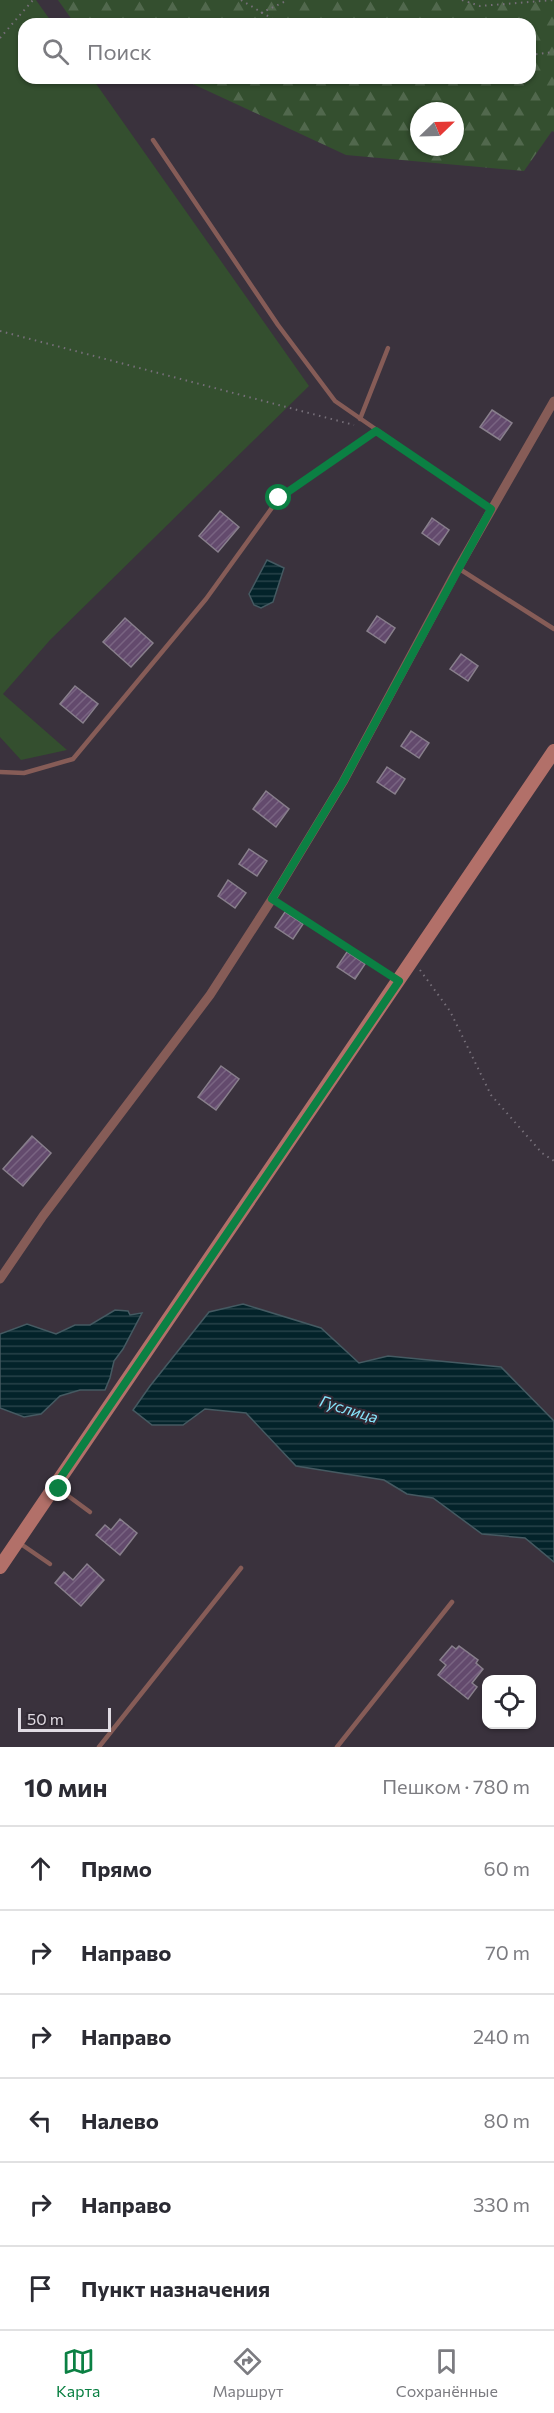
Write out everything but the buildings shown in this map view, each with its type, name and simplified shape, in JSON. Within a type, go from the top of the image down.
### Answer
[{"type":"main road","points":[[0,1567],[554,751]]},
{"type":"street","points":[[0,1279],[43,1216],[210,995],[272,899],[343,782],[458,568],[554,401]]},
{"type":"lane","points":[[153,140],[278,325],[335,401],[491,509]]},
{"type":"lane","points":[[360,419],[388,348]]},
{"type":"lane","points":[[0,772],[24,772],[73,759],[206,599],[279,498],[376,431]]},
{"type":"lane","points":[[458,568],[554,629]]},
{"type":"lane","points":[[55,1486],[90,1512]]},
{"type":"lane","points":[[17,1541],[50,1564]]},
{"type":"lane","points":[[99,1747],[241,1568]]},
{"type":"lane","points":[[337,1747],[452,1602]]},
{"type":"path","points":[[0,38],[33,0]]},
{"type":"path","points":[[241,0],[270,18]]},
{"type":"path","points":[[261,13],[288,0]]},
{"type":"path","points":[[462,0],[480,6],[554,0]]},
{"type":"path","points":[[536,55],[554,52]]},
{"type":"path","points":[[0,331],[353,425]]},
{"type":"path","points":[[272,899],[399,981]]},
{"type":"path","points":[[413,960],[450,1011],[491,1095],[542,1153],[554,1161]]},
{"type":"green space","points":[[0,0],[36,0],[49,18],[18,18],[18,84],[96,84],[309,386],[50,640],[3,694],[67,750],[21,760],[0,737]]},
{"type":"green space","points":[[58,0],[554,0],[554,132],[552,131],[524,171],[346,155],[193,84],[536,84],[536,18],[71,18]]},
{"type":"water","points":[[267,560],[284,568],[273,602],[261,608],[254,605],[249,594]]},
{"type":"water","name":"Гуслица","points":[[243,1304],[321,1328],[359,1363],[388,1356],[501,1367],[554,1421],[554,1562],[525,1538],[482,1534],[433,1498],[407,1494],[384,1480],[296,1466],[246,1413],[205,1409],[183,1425],[152,1425],[133,1410],[209,1312]]},
{"type":"water","points":[[115,1310],[128,1311],[130,1315],[142,1313],[114,1361],[105,1390],[80,1390],[60,1396],[41,1414],[24,1417],[0,1408],[0,1334],[27,1324],[56,1334],[75,1325],[90,1325]]},
{"type":"route","points":[[59,1489],[55,1486],[399,981],[272,899],[343,782],[491,509],[376,431],[279,498]]}]
